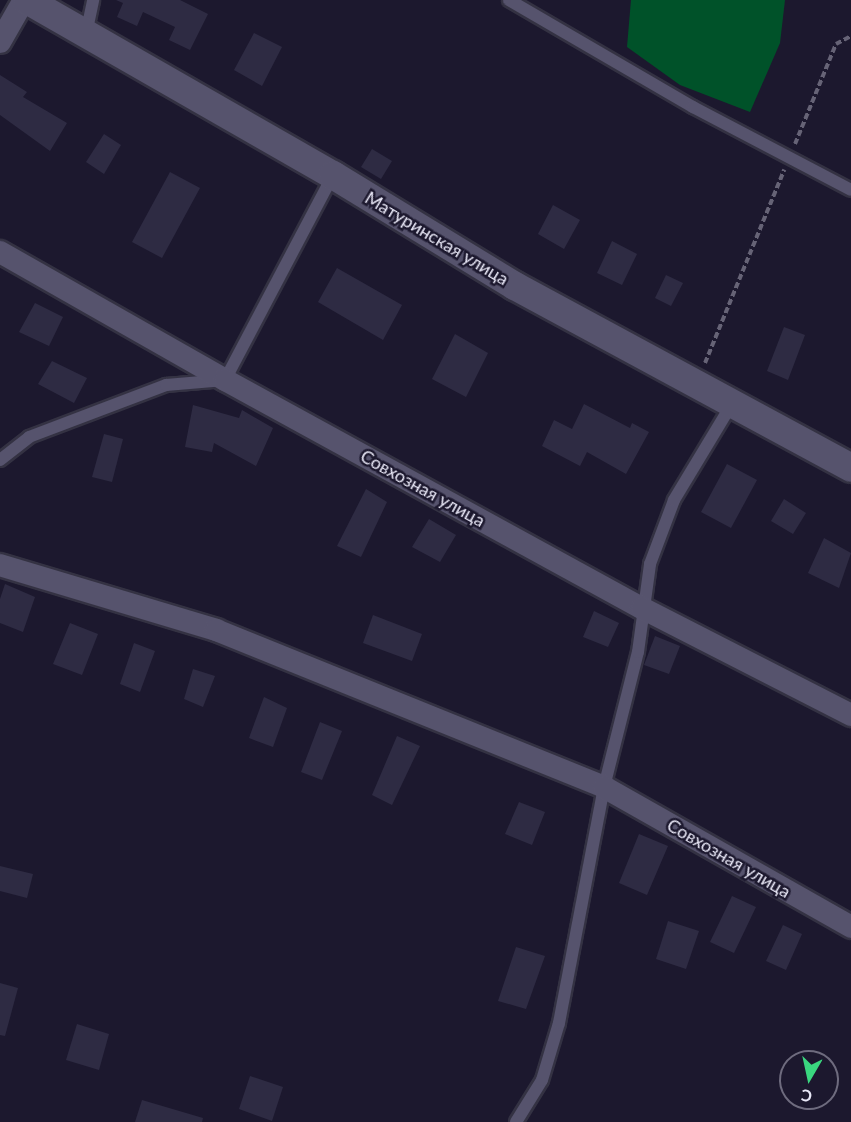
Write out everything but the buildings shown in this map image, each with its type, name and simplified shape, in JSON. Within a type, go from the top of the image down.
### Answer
[{"type":"street","name":"Матуринская улица","points":[[25,0],[333,175],[515,286],[851,468]]},
{"type":"street","points":[[0,42],[25,0]]},
{"type":"street","name":"Совхозная улица","points":[[0,252],[225,380],[642,608],[851,715]]},
{"type":"street","name":"Совхозная улица","points":[[0,565],[216,630],[604,787],[851,927]]},
{"type":"lane","points":[[85,35],[93,0]]},
{"type":"lane","points":[[509,0],[789,159],[851,190]]},
{"type":"lane","points":[[0,459],[29,438],[166,385],[225,380],[333,175]]},
{"type":"lane","points":[[516,1122],[542,1080],[559,1023],[604,787],[638,652],[642,608],[650,564],[674,500],[732,405]]},
{"type":"path","points":[[696,385],[836,44],[851,36]]},
{"type":"green space","points":[[631,0],[785,0],[780,43],[750,112],[680,85],[627,47]]}]
